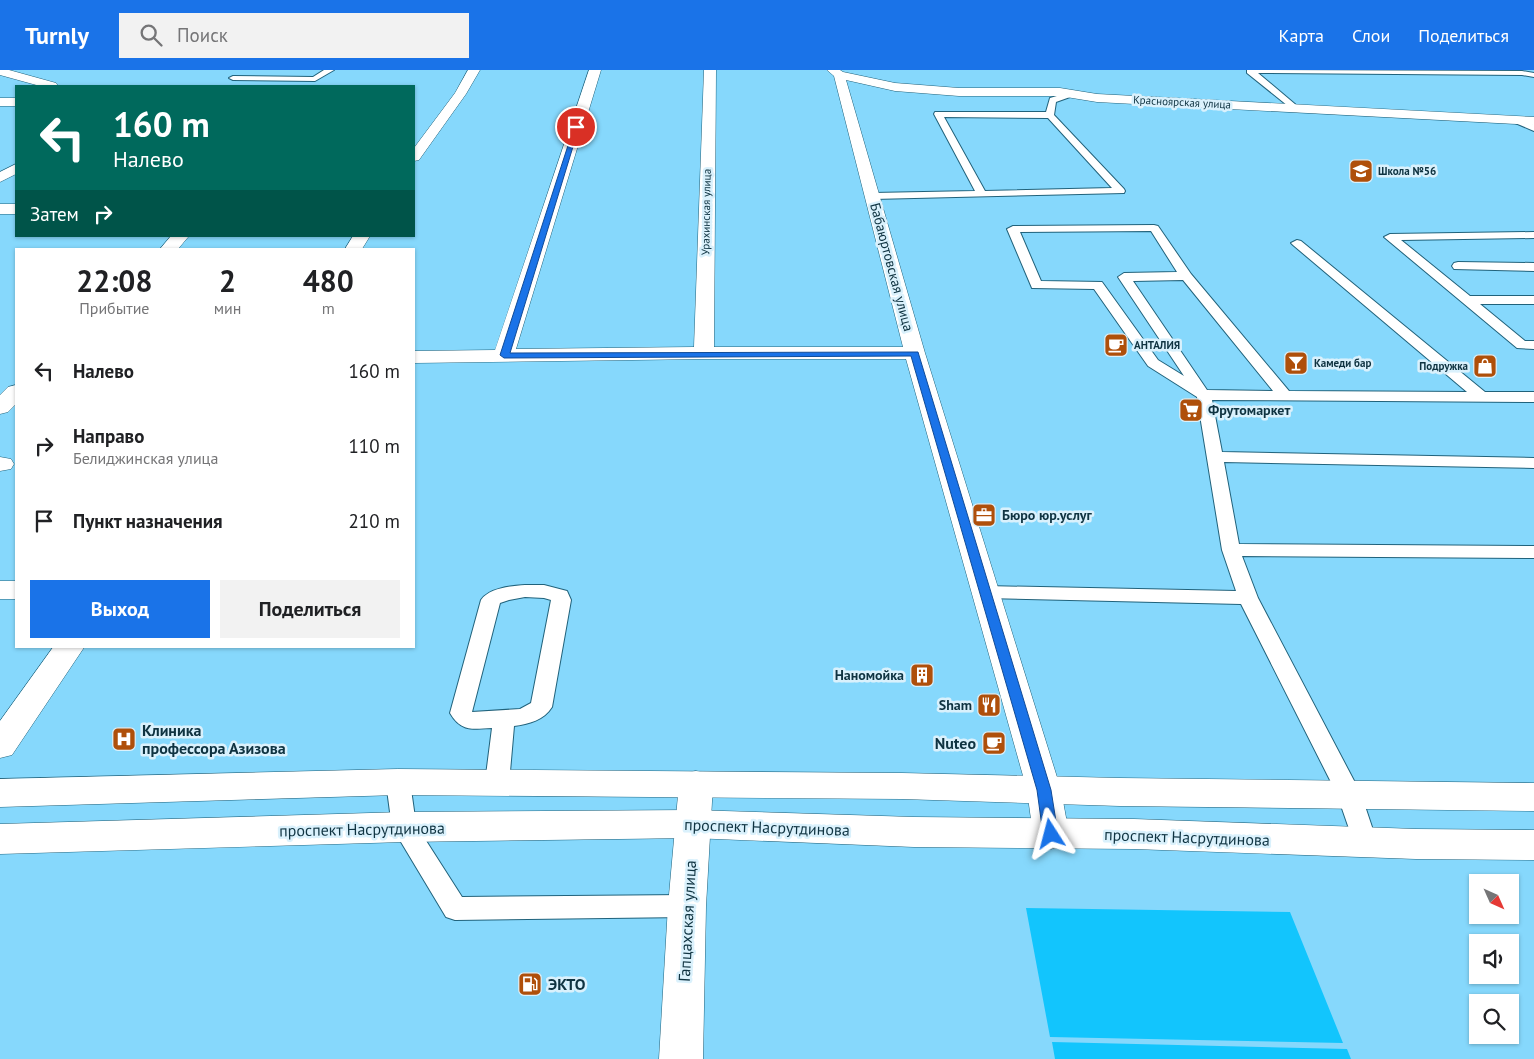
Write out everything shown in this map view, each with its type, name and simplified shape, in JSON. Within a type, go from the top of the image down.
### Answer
[{"type":"street","points":[[415,156],[460,94],[474,70]]},
{"type":"street","points":[[504,355],[595,70]]},
{"type":"street","name":"Урахинская улица","points":[[704,353],[710,70]]},
{"type":"street","points":[[0,71],[49,85]]},
{"type":"street","name":"Красноярская улица","points":[[836,72],[895,87],[960,92],[1063,93],[1097,98],[1534,121]]},
{"type":"street","name":"Бабаюртовская улица","points":[[836,72],[846,98],[914,353],[1044,790],[1051,834]]},
{"type":"street","points":[[1048,77],[1063,93]]},
{"type":"street","points":[[846,98],[865,91],[895,87]]},
{"type":"street","points":[[0,102],[15,102]]},
{"type":"street","points":[[0,160],[15,160]]},
{"type":"street","points":[[0,178],[15,169]]},
{"type":"street","points":[[0,209],[15,209]]},
{"type":"street","points":[[169,248],[180,237]]},
{"type":"street","points":[[354,248],[361,237]]},
{"type":"street","points":[[415,357],[704,353],[914,353]]},
{"type":"street","points":[[0,407],[15,393]]},
{"type":"street","points":[[0,590],[15,590]]},
{"type":"street","points":[[0,746],[69,648]]},
{"type":"street","points":[[0,793],[398,782],[902,786],[1044,790],[1534,797]]},
{"type":"street","name":"Гапцахская улица","points":[[681,1059],[687,906],[696,784]]},
{"type":"street","name":"проспект Насрутдинова","points":[[0,839],[404,828],[692,824],[914,832],[1134,834],[1365,842],[1534,845]]},
{"type":"lane","points":[[233,78],[315,79],[330,70]]},
{"type":"lane","points":[[1293,107],[1250,71],[1522,72],[1534,75]]},
{"type":"lane","points":[[1264,82],[1274,82]]},
{"type":"lane","points":[[1524,83],[1534,83]]},
{"type":"lane","points":[[873,196],[1120,191],[1050,115],[1051,101],[1063,93]]},
{"type":"lane","points":[[982,194],[938,114],[1050,115]]},
{"type":"lane","points":[[1516,120],[1534,128]]},
{"type":"lane","points":[[1284,396],[1186,276],[1154,228],[1013,229],[1036,284],[1098,285],[1153,362],[1204,395],[1284,396],[1534,397]]},
{"type":"lane","points":[[1534,234],[1390,237],[1467,300],[1528,345],[1534,355]]},
{"type":"lane","points":[[1297,242],[1482,397]]},
{"type":"lane","points":[[1458,266],[1534,267]]},
{"type":"lane","points":[[1186,276],[1124,277],[1204,395],[1231,550],[1248,598],[1349,794],[1365,842]]},
{"type":"lane","points":[[1467,300],[1534,300]]},
{"type":"lane","points":[[1215,457],[1534,463]]},
{"type":"lane","points":[[1231,550],[1534,552]]},
{"type":"lane","points":[[550,591],[560,596],[561,600],[541,706],[532,714],[522,718],[504,719],[472,721],[464,718],[461,712],[491,600],[500,594],[550,591]]},
{"type":"lane","points":[[985,592],[1248,598]]},
{"type":"lane","points":[[497,783],[504,719]]},
{"type":"lane","points":[[398,782],[404,828],[455,909],[687,906]]},
{"type":"shaded area","points":[[1026,908],[1290,912],[1343,1043],[1050,1037]]},
{"type":"shaded area","points":[[1052,1042],[1347,1049],[1351,1059],[1055,1059]]},
{"type":"place","name":"Школа №56","points":[[1361,171]]},
{"type":"place","name":"АНТАЛИЯ","points":[[1116,345]]},
{"type":"place","name":"Камеди бар","points":[[1296,363]]},
{"type":"place","name":"Подружка","points":[[1485,366]]},
{"type":"place","name":"Фрутомаркет","points":[[1191,410]]},
{"type":"place","name":"Бюро юр.услуг","points":[[984,515]]},
{"type":"place","name":"Наномойка","points":[[922,675]]},
{"type":"place","name":"Sham","points":[[989,705]]},
{"type":"place","name":"Клиника профессора Азизова","points":[[124,739]]},
{"type":"place","name":"Nuteo","points":[[994,743]]},
{"type":"place","name":"ЭКТО","points":[[530,984]]},
{"type":"route","points":[[576,127],[504,355],[914,353],[1044,790],[1051,834]]}]
